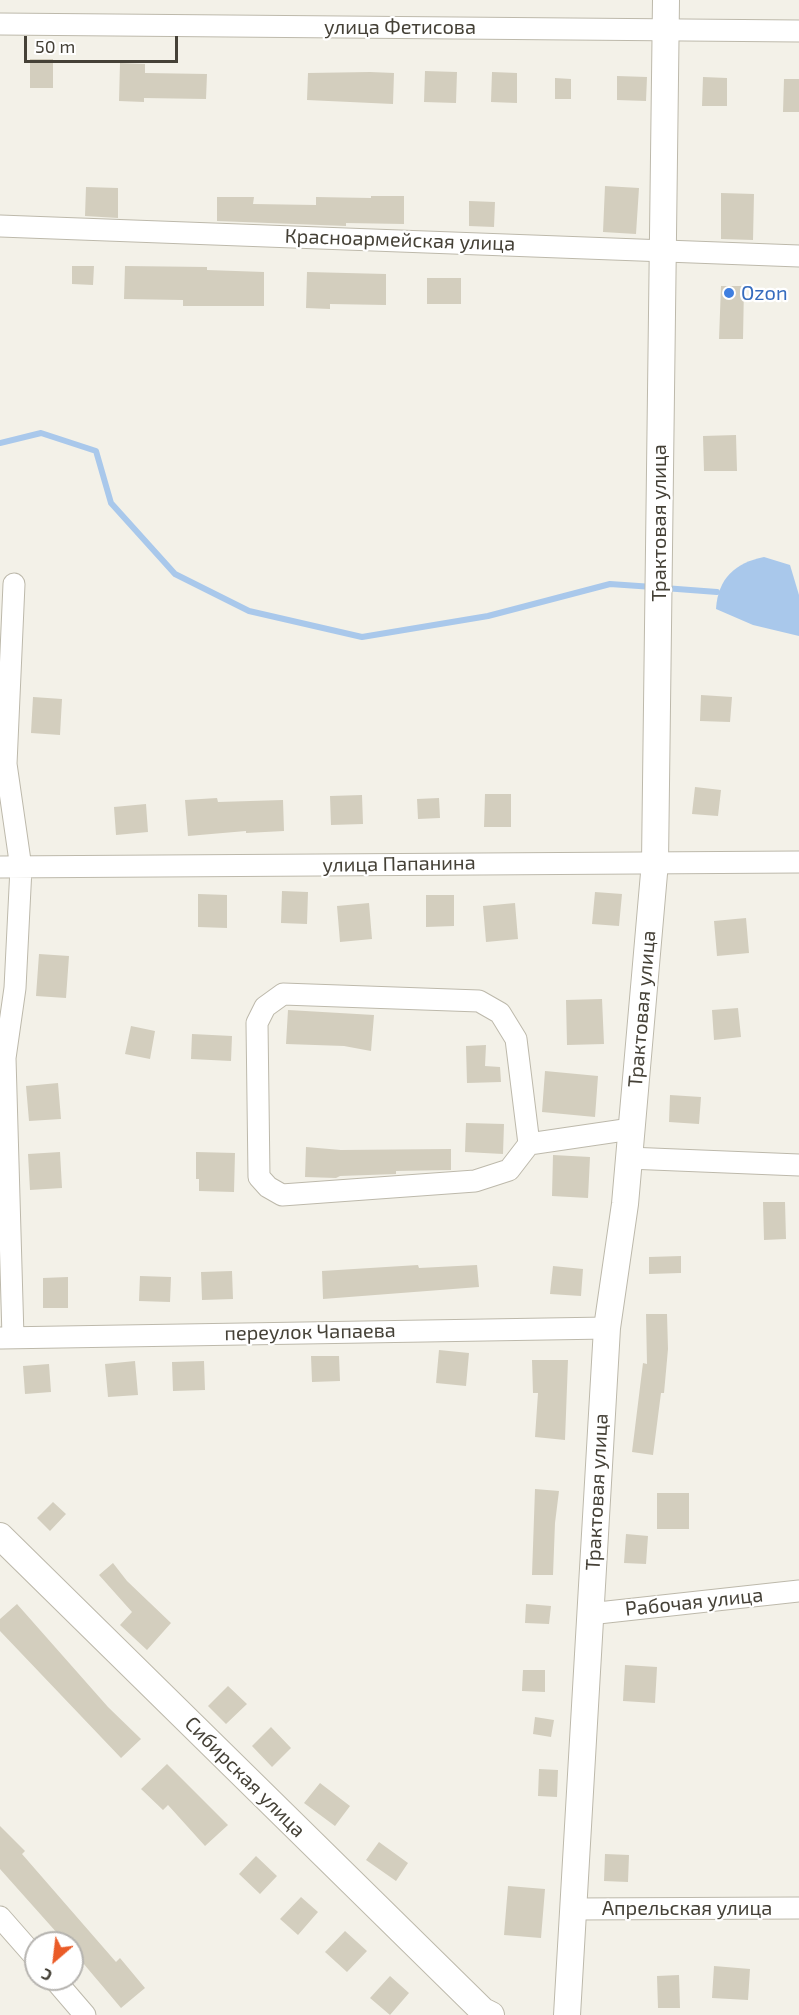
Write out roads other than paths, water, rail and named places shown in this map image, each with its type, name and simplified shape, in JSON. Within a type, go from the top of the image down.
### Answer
[{"type":"street","name":"Трактовая улица","points":[[567,2015],[575,1909],[607,1328],[625,1204],[655,862],[661,249],[666,0]]},
{"type":"street","name":"улица Фетисова","points":[[0,24],[665,28],[799,31]]},
{"type":"street","name":"Красноармейская улица","points":[[0,226],[661,249],[799,256]]},
{"type":"street","points":[[6,1337],[5,1058],[15,988],[21,868],[6,764],[14,584]]},
{"type":"street","name":"улица Папанина","points":[[0,867],[799,862]]},
{"type":"street","points":[[529,1143],[516,1039],[500,1013],[479,1001],[283,994],[265,1007],[257,1023],[259,1177],[268,1187],[282,1195],[475,1181],[509,1170],[529,1143],[631,1130]]},
{"type":"street","points":[[628,1158],[799,1165]]},
{"type":"street","name":"переулок Чапаева","points":[[6,1337],[607,1328]]},
{"type":"street","name":"Сибирская улица","points":[[0,1536],[474,2003],[491,2015]]},
{"type":"street","name":"Рабочая улица","points":[[590,1614],[799,1591]]},
{"type":"street","name":"Апрельская улица","points":[[575,1909],[799,1908]]},
{"type":"street","points":[[0,1917],[24,1944]]},
{"type":"street","points":[[65,1991],[86,2015]]},
{"type":"water","points":[[764,557],[790,565],[799,595],[799,636],[753,625],[716,609],[720,589],[730,574],[745,563]]},
{"type":"waterway","points":[[0,443],[41,433],[96,451],[111,503],[175,574],[249,611],[362,637],[488,616],[610,584],[653,587]]},
{"type":"waterway","points":[[664,588],[717,592]]},
{"type":"place","name":"Ozon","points":[[729,293]]}]
